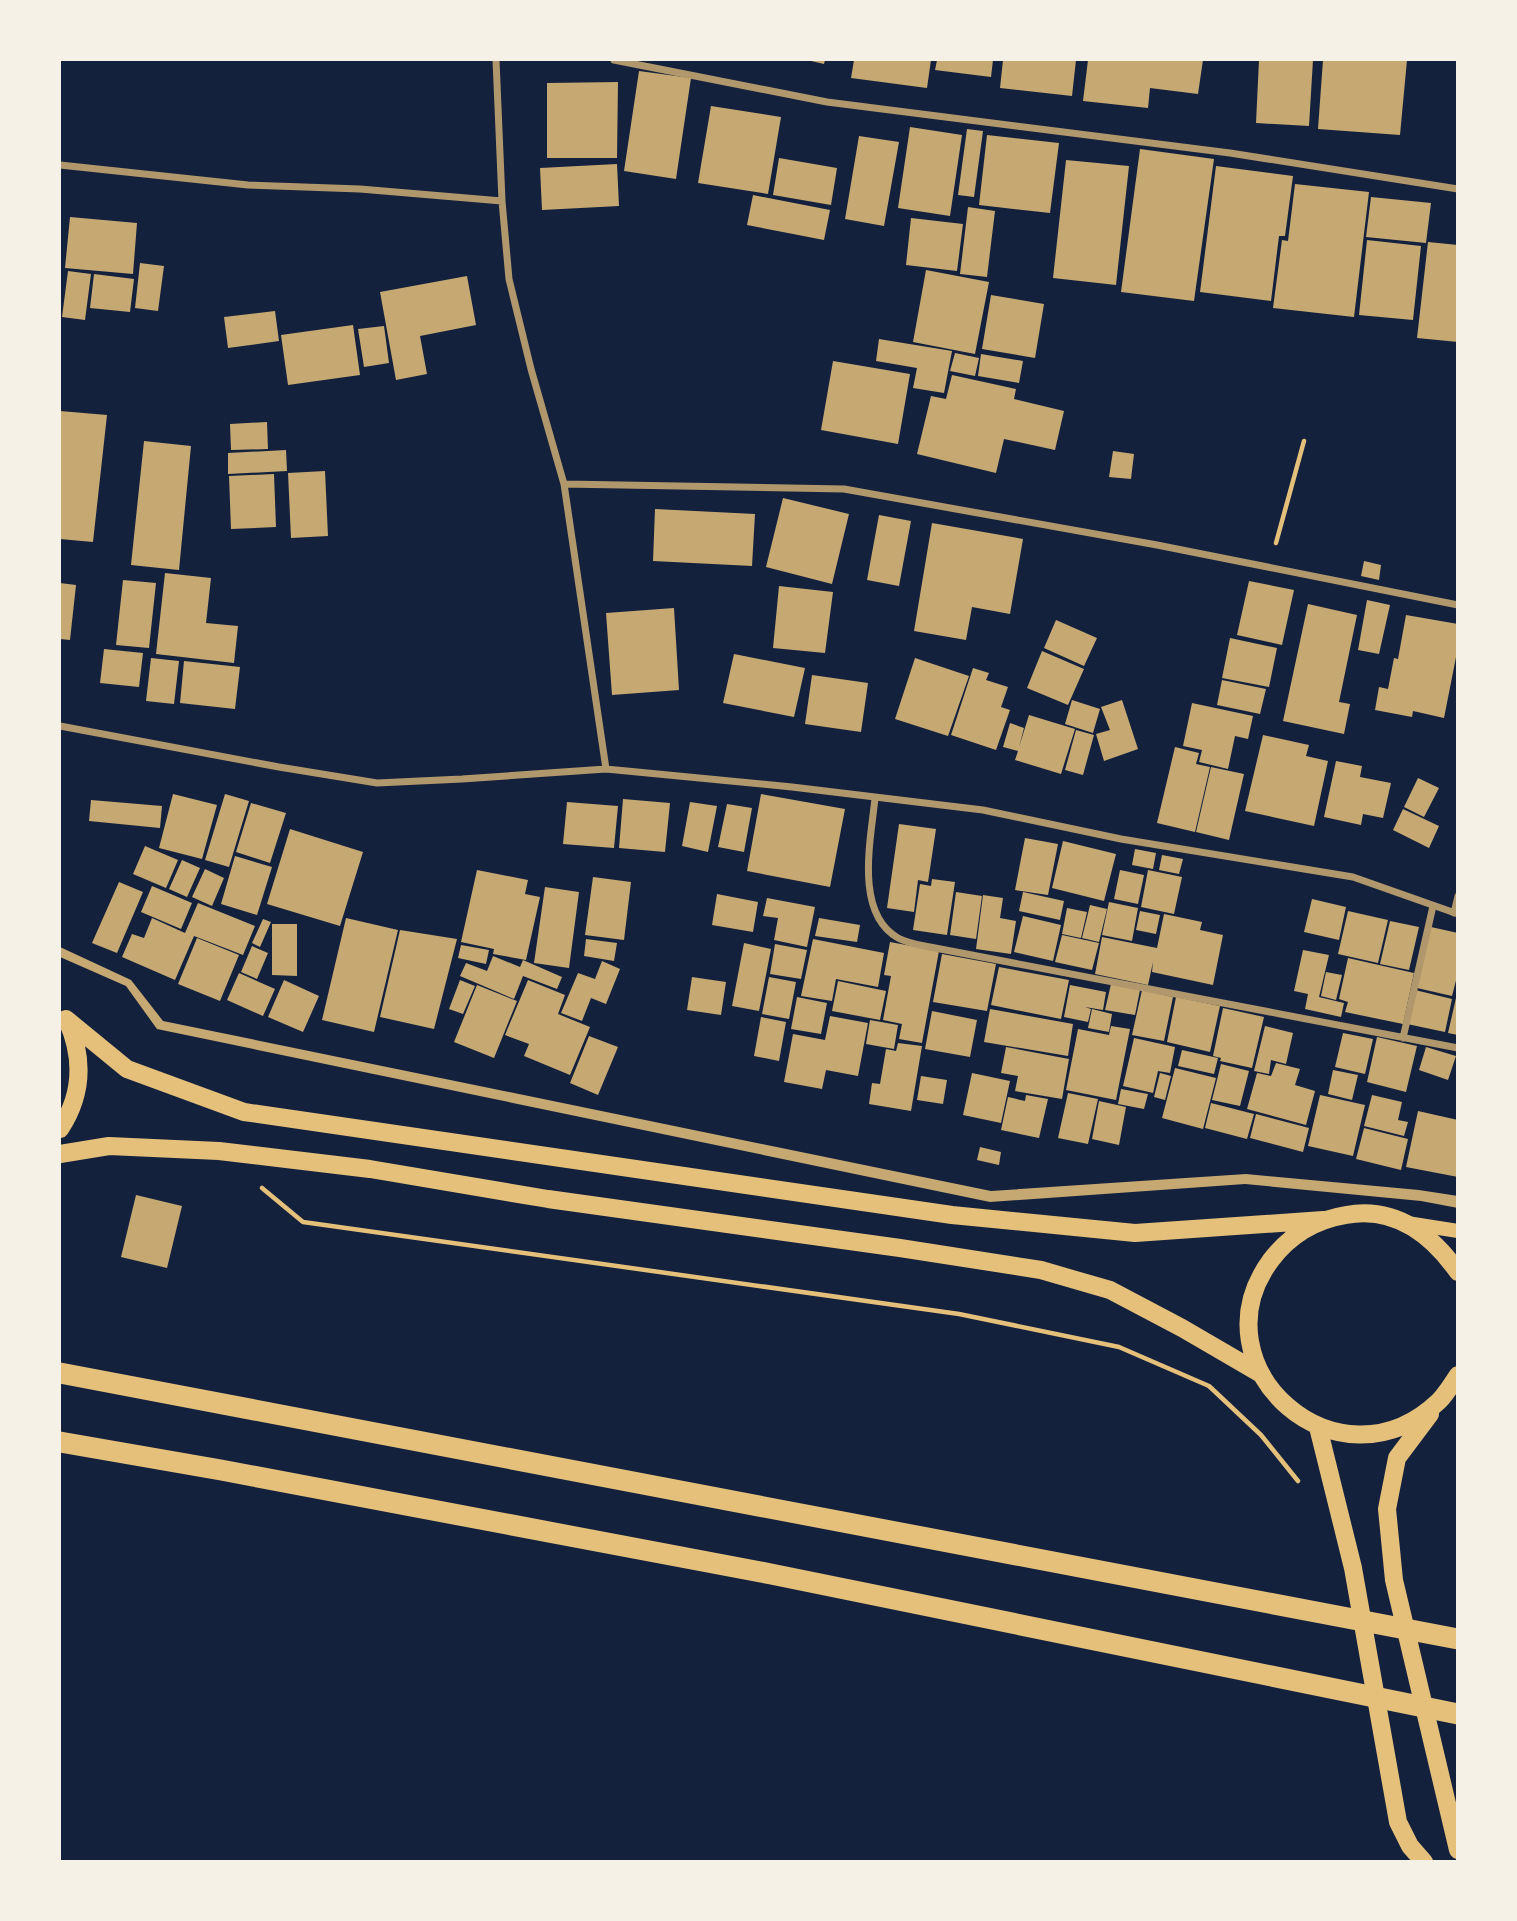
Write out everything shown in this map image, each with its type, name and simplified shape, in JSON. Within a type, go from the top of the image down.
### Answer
[{"type":"highway","points":[[60,1373],[1458,1639]]},
{"type":"highway","points":[[60,1442],[771,1574],[1458,1714]]},
{"type":"main road","points":[[60,1129],[75,1099],[80,1079],[75,1038],[63,1015]]},
{"type":"main road","points":[[63,1015],[127,1069],[244,1112],[952,1215],[1054,1226],[1135,1233],[1323,1220],[1349,1214],[1378,1214],[1405,1223],[1458,1231]]},
{"type":"main road","points":[[60,1154],[109,1146],[219,1151],[370,1169],[548,1199],[1041,1270],[1110,1290],[1261,1374]]},
{"type":"main road","points":[[1323,1220],[1300,1232],[1279,1249],[1263,1271],[1253,1296],[1250,1323],[1252,1349],[1261,1374],[1276,1396],[1294,1414],[1318,1427],[1343,1434],[1370,1435],[1396,1429],[1420,1417],[1440,1400]]},
{"type":"main road","points":[[1405,1223],[1426,1235],[1444,1252],[1458,1272]]},
{"type":"main road","points":[[1458,1375],[1397,1458],[1387,1509],[1394,1580],[1458,1850]]},
{"type":"main road","points":[[1318,1427],[1353,1569],[1398,1822],[1410,1846],[1424,1861]]},
{"type":"street","points":[[496,60],[502,201],[509,279],[564,484],[607,769]]},
{"type":"street","points":[[614,60],[827,102],[1230,153],[1458,189]]},
{"type":"street","points":[[60,165],[248,185],[360,189],[502,201]]},
{"type":"street","points":[[564,484],[844,489],[1157,545],[1458,605]]},
{"type":"street","points":[[60,726],[377,783],[607,769],[792,787],[983,810],[1121,839],[1353,877],[1456,914],[1458,896]]},
{"type":"street","points":[[875,799],[868,866],[872,906],[885,928],[899,939],[1458,1048]]},
{"type":"street","points":[[1403,1038],[1433,906]]},
{"type":"path","points":[[1269,568],[1304,441]]},
{"type":"path","points":[[261,1186],[303,1222],[959,1314],[1119,1347],[1209,1386],[1261,1435],[1310,1496],[1337,1504]]},
{"type":"building","points":[[807,60],[825,60],[824,64]]},
{"type":"building","points":[[854,60],[931,60],[927,88],[851,78]]},
{"type":"building","points":[[937,60],[993,60],[991,77],[935,70]]},
{"type":"building","points":[[1003,60],[1076,60],[1072,96],[1000,88]]},
{"type":"building","points":[[1088,60],[1203,60],[1198,94],[1150,88],[1148,108],[1083,101]]},
{"type":"building","points":[[1259,60],[1313,60],[1309,126],[1256,123]]},
{"type":"building","points":[[1323,60],[1407,60],[1400,135],[1318,129]]},
{"type":"building","points":[[639,71],[691,78],[676,179],[624,171]]},
{"type":"building","points":[[618,82],[617,158],[547,158],[547,83]]},
{"type":"building","points":[[711,106],[781,117],[768,194],[698,183]]},
{"type":"building","points":[[910,127],[962,135],[950,216],[898,208]]},
{"type":"building","points":[[967,129],[983,131],[974,197],[958,195]]},
{"type":"building","points":[[987,135],[1059,143],[1050,213],[979,205]]},
{"type":"building","points":[[859,136],[899,142],[884,226],[845,219]]},
{"type":"building","points":[[1140,149],[1214,159],[1194,301],[1121,292]]},
{"type":"building","points":[[779,158],[837,168],[831,205],[773,195]]},
{"type":"building","points":[[1066,160],[1129,166],[1116,285],[1053,278]]},
{"type":"building","points":[[617,164],[619,206],[542,210],[540,168]]},
{"type":"building","points":[[1216,166],[1293,176],[1285,236],[1279,236],[1271,301],[1200,292]]},
{"type":"building","points":[[1295,184],[1369,192],[1354,317],[1273,308],[1282,240],[1288,241]]},
{"type":"building","points":[[753,195],[830,210],[824,240],[747,225]]},
{"type":"building","points":[[1371,197],[1431,203],[1426,243],[1366,237]]},
{"type":"building","points":[[968,207],[995,211],[987,277],[960,274]]},
{"type":"building","points":[[70,217],[137,223],[133,274],[65,268]]},
{"type":"building","points":[[911,218],[963,224],[957,271],[906,265]]},
{"type":"building","points":[[1367,240],[1421,246],[1413,320],[1359,315]]},
{"type":"building","points":[[1428,242],[1458,245],[1458,342],[1417,338]]},
{"type":"building","points":[[140,263],[164,266],[158,311],[135,308]]},
{"type":"building","points":[[926,270],[989,282],[975,354],[913,342]]},
{"type":"building","points":[[68,271],[91,274],[85,320],[62,317]]},
{"type":"building","points":[[94,274],[134,279],[130,312],[90,308]]},
{"type":"building","points":[[467,276],[476,325],[420,336],[427,374],[396,380],[380,292]]},
{"type":"building","points":[[991,295],[1044,304],[1035,358],[982,349]]},
{"type":"building","points":[[275,311],[279,341],[228,348],[224,317]]},
{"type":"building","points":[[353,325],[360,375],[288,385],[281,335]]},
{"type":"building","points":[[384,326],[389,363],[364,367],[358,329]]},
{"type":"building","points":[[879,339],[952,351],[944,393],[913,388],[917,368],[876,361]]},
{"type":"building","points":[[955,353],[979,358],[975,376],[950,371]]},
{"type":"building","points":[[981,354],[1023,361],[1019,383],[978,376]]},
{"type":"building","points":[[833,361],[910,374],[898,444],[821,430]]},
{"type":"building","points":[[952,375],[1016,389],[1014,399],[1064,411],[1055,450],[1004,439],[996,473],[917,454],[931,396],[946,399]]},
{"type":"building","points":[[60,411],[107,415],[93,542],[60,539]]},
{"type":"building","points":[[267,422],[268,449],[231,450],[230,424]]},
{"type":"building","points":[[144,441],[191,446],[179,570],[131,565]]},
{"type":"building","points":[[286,450],[287,471],[228,474],[228,453]]},
{"type":"building","points":[[1113,451],[1134,454],[1131,479],[1109,477]]},
{"type":"building","points":[[325,471],[328,536],[291,538],[288,473]]},
{"type":"building","points":[[274,474],[276,527],[231,529],[229,476]]},
{"type":"building","points":[[783,498],[849,514],[832,584],[766,567]]},
{"type":"building","points":[[655,509],[755,514],[752,566],[653,561]]},
{"type":"building","points":[[879,515],[911,521],[899,586],[867,580]]},
{"type":"building","points":[[932,523],[1023,539],[1010,614],[972,607],[966,640],[914,631]]},
{"type":"building","points":[[1364,561],[1381,565],[1379,580],[1361,576]]},
{"type":"building","points":[[165,573],[211,578],[206,623],[238,626],[234,663],[156,654]]},
{"type":"building","points":[[123,580],[156,583],[149,648],[116,645]]},
{"type":"building","points":[[1249,581],[1294,590],[1282,645],[1237,635]]},
{"type":"building","points":[[60,583],[76,585],[70,640],[60,639]]},
{"type":"building","points":[[779,586],[833,592],[825,653],[773,648]]},
{"type":"building","points":[[1367,600],[1390,605],[1379,654],[1358,650]]},
{"type":"building","points":[[1308,604],[1357,615],[1339,702],[1350,704],[1344,734],[1283,721]]},
{"type":"building","points":[[674,608],[679,690],[612,695],[606,613]]},
{"type":"building","points":[[1406,615],[1458,624],[1458,647],[1444,718],[1413,711],[1412,717],[1375,710],[1379,687],[1388,689],[1394,658],[1398,659]]},
{"type":"building","points":[[1056,620],[1097,638],[1084,666],[1044,648]]},
{"type":"building","points":[[1230,638],[1277,648],[1269,687],[1222,678]]},
{"type":"building","points":[[104,649],[143,653],[139,687],[100,683]]},
{"type":"building","points":[[1042,651],[1084,669],[1068,705],[1027,688]]},
{"type":"building","points":[[734,654],[805,668],[794,717],[723,703]]},
{"type":"building","points":[[151,658],[179,661],[174,704],[146,701]]},
{"type":"building","points":[[915,658],[969,676],[948,736],[895,719]]},
{"type":"building","points":[[184,661],[240,667],[235,709],[180,703]]},
{"type":"building","points":[[973,668],[989,673],[986,680],[1008,687],[1001,707],[1010,710],[996,750],[951,735]]},
{"type":"building","points":[[812,675],[868,683],[861,732],[805,724]]},
{"type":"building","points":[[1222,680],[1266,689],[1260,714],[1217,705]]},
{"type":"building","points":[[1072,700],[1100,709],[1093,733],[1065,724]]},
{"type":"building","points":[[1122,700],[1138,749],[1104,761],[1096,734],[1110,730],[1101,707]]},
{"type":"building","points":[[1192,703],[1253,716],[1248,739],[1235,736],[1228,769],[1199,762],[1202,750],[1183,746]]},
{"type":"building","points":[[1029,715],[1075,729],[1061,774],[1015,760],[1018,751],[1003,747],[1010,723],[1024,728],[1019,747]]},
{"type":"building","points":[[1076,730],[1094,735],[1083,775],[1065,770]]},
{"type":"building","points":[[1263,735],[1309,745],[1306,756],[1328,761],[1314,826],[1245,811]]},
{"type":"building","points":[[1175,747],[1199,753],[1196,764],[1210,767],[1195,832],[1157,823]]},
{"type":"building","points":[[1336,761],[1362,766],[1360,777],[1391,783],[1383,818],[1363,814],[1361,825],[1324,817]]},
{"type":"building","points":[[1211,767],[1244,774],[1229,840],[1196,832]]},
{"type":"building","points":[[1418,778],[1439,788],[1424,817],[1404,807]]},
{"type":"building","points":[[173,794],[217,805],[202,859],[159,848]]},
{"type":"building","points":[[225,794],[249,801],[229,867],[205,860]]},
{"type":"building","points":[[761,794],[845,809],[830,887],[747,871]]},
{"type":"building","points":[[623,799],[670,803],[665,852],[619,848]]},
{"type":"building","points":[[91,800],[162,806],[160,828],[89,821]]},
{"type":"building","points":[[567,802],[618,806],[614,848],[563,844]]},
{"type":"building","points":[[690,802],[717,806],[708,852],[682,846]]},
{"type":"building","points":[[251,803],[286,813],[270,863],[236,852]]},
{"type":"building","points":[[727,804],[752,808],[744,852],[718,847]]},
{"type":"building","points":[[1403,809],[1439,826],[1429,848],[1393,830]]},
{"type":"building","points":[[899,824],[936,829],[928,882],[918,880],[914,912],[887,908]]},
{"type":"building","points":[[290,829],[363,852],[340,926],[267,904]]},
{"type":"building","points":[[1025,838],[1058,844],[1048,895],[1015,890]]},
{"type":"building","points":[[1063,841],[1116,854],[1104,901],[1052,888]]},
{"type":"building","points":[[145,846],[178,860],[166,888],[133,874]]},
{"type":"building","points":[[1135,849],[1156,853],[1153,869],[1132,865]]},
{"type":"building","points":[[1162,855],[1183,859],[1179,874],[1159,870]]},
{"type":"building","points":[[235,856],[272,867],[257,915],[221,904]]},
{"type":"building","points":[[182,860],[200,868],[187,897],[169,889]]},
{"type":"building","points":[[205,869],[224,878],[212,906],[192,897]]},
{"type":"building","points":[[477,870],[528,880],[525,894],[540,897],[526,960],[493,954],[494,949],[461,942]]},
{"type":"building","points":[[1120,870],[1144,875],[1138,904],[1114,899]]},
{"type":"building","points":[[1148,870],[1182,877],[1174,914],[1141,907]]},
{"type":"building","points":[[593,877],[631,882],[624,940],[585,935]]},
{"type":"building","points":[[932,879],[955,882],[947,935],[913,930],[920,884],[931,886]]},
{"type":"building","points":[[119,882],[143,892],[117,953],[92,943]]},
{"type":"building","points":[[152,886],[192,903],[181,929],[141,912]]},
{"type":"building","points":[[545,887],[579,892],[569,968],[534,963]]},
{"type":"building","points":[[956,892],[982,896],[976,939],[950,935]]},
{"type":"building","points":[[1023,892],[1064,901],[1060,920],[1019,911]]},
{"type":"building","points":[[717,894],[758,902],[753,932],[712,925]]},
{"type":"building","points":[[983,895],[1003,898],[1000,918],[1016,921],[1011,954],[976,949]]},
{"type":"building","points":[[767,898],[815,907],[807,947],[774,940],[778,918],[763,916]]},
{"type":"building","points":[[1312,899],[1346,907],[1339,940],[1304,932]]},
{"type":"building","points":[[1109,902],[1138,908],[1132,941],[1102,935]]},
{"type":"building","points":[[198,903],[255,926],[243,955],[194,936],[175,980],[122,957],[132,934],[144,938],[152,918],[185,933]]},
{"type":"building","points":[[1090,905],[1107,909],[1099,942],[1082,938]]},
{"type":"building","points":[[1067,908],[1087,912],[1081,938],[1062,934]]},
{"type":"building","points":[[1140,911],[1160,915],[1156,934],[1136,930]]},
{"type":"building","points":[[1348,911],[1388,920],[1378,963],[1338,954]]},
{"type":"building","points":[[1164,914],[1202,922],[1200,930],[1223,935],[1213,985],[1152,972],[1153,962],[1148,985],[1095,974],[1102,937],[1157,948]]},
{"type":"building","points":[[1023,916],[1061,925],[1053,961],[1014,952]]},
{"type":"building","points":[[346,918],[398,930],[374,1032],[322,1020]]},
{"type":"building","points":[[819,918],[860,925],[857,942],[815,936]]},
{"type":"building","points":[[263,919],[271,922],[260,947],[252,943]]},
{"type":"building","points":[[1390,921],[1419,927],[1409,970],[1380,964]]},
{"type":"building","points":[[272,924],[297,924],[297,976],[272,975]]},
{"type":"building","points":[[1431,927],[1458,933],[1458,973],[1452,996],[1417,988]]},
{"type":"building","points":[[400,930],[457,939],[434,1029],[380,1017]]},
{"type":"building","points":[[1062,935],[1099,943],[1092,970],[1055,962]]},
{"type":"building","points":[[197,938],[239,955],[220,1001],[178,984]]},
{"type":"building","points":[[586,939],[617,943],[614,961],[584,956]]},
{"type":"building","points":[[813,939],[884,953],[878,987],[836,979],[832,1001],[801,996]]},
{"type":"building","points":[[890,942],[939,951],[922,1043],[899,1039],[902,1024],[883,1020],[891,976],[884,975]]},
{"type":"building","points":[[744,943],[771,949],[759,1011],[732,1006]]},
{"type":"building","points":[[775,944],[807,950],[801,979],[770,974]]},
{"type":"building","points":[[461,945],[489,950],[486,964],[458,958]]},
{"type":"building","points":[[252,946],[268,953],[257,979],[241,972]]},
{"type":"building","points":[[60,947],[131,980],[163,1021],[991,1191],[1246,1174],[1458,1196],[1458,1208],[1421,1201],[1245,1184],[990,1202],[157,1029],[126,986],[60,957]]},
{"type":"building","points":[[1303,950],[1329,955],[1319,997],[1344,1003],[1341,1017],[1305,1009],[1308,994],[1294,991]]},
{"type":"building","points":[[942,954],[996,964],[987,1011],[933,1002]]},
{"type":"building","points":[[493,956],[520,967],[523,960],[562,977],[557,989],[523,976],[514,999],[460,976],[466,963],[487,971]]},
{"type":"building","points":[[1348,958],[1414,973],[1403,1024],[1345,1012],[1348,1002],[1339,999]]},
{"type":"building","points":[[602,961],[620,969],[606,1004],[591,998],[582,1021],[561,1013],[578,973],[595,979]]},
{"type":"building","points":[[999,967],[1069,980],[1061,1019],[991,1005]]},
{"type":"building","points":[[1326,972],[1342,975],[1336,1000],[1321,996]]},
{"type":"building","points":[[239,973],[275,989],[263,1016],[227,1000]]},
{"type":"building","points":[[692,977],[726,982],[721,1015],[687,1010]]},
{"type":"building","points":[[769,977],[796,982],[789,1019],[762,1014]]},
{"type":"building","points":[[284,980],[319,996],[303,1032],[268,1017]]},
{"type":"building","points":[[460,980],[475,986],[463,1014],[449,1009]]},
{"type":"building","points":[[528,980],[565,995],[558,1014],[590,1027],[570,1075],[524,1056],[529,1044],[505,1035]]},
{"type":"building","points":[[838,981],[886,991],[880,1020],[832,1011]]},
{"type":"building","points":[[1111,984],[1140,990],[1135,1015],[1105,1010]]},
{"type":"building","points":[[477,985],[517,1001],[494,1058],[454,1042]]},
{"type":"building","points":[[1070,985],[1106,992],[1103,1010],[1085,1007],[1091,1009],[1088,1022],[1064,1017]]},
{"type":"building","points":[[1142,990],[1173,997],[1164,1041],[1132,1035]]},
{"type":"building","points":[[1415,990],[1452,999],[1445,1032],[1407,1024]]},
{"type":"building","points":[[797,997],[827,1003],[821,1034],[791,1029]]},
{"type":"building","points":[[1176,997],[1220,1006],[1210,1052],[1167,1042]]},
{"type":"building","points":[[1458,998],[1458,1035],[1448,1033]]},
{"type":"building","points":[[1223,1008],[1264,1017],[1252,1068],[1220,1061],[1221,1058],[1213,1056]]},
{"type":"building","points":[[990,1009],[1073,1024],[1068,1056],[984,1042]]},
{"type":"building","points":[[1092,1009],[1112,1014],[1109,1032],[1088,1028]]},
{"type":"building","points":[[932,1011],[977,1020],[970,1057],[925,1049]]},
{"type":"building","points":[[830,1016],[868,1023],[858,1076],[826,1070],[822,1089],[784,1082],[793,1034],[825,1040]]},
{"type":"building","points":[[761,1017],[786,1022],[779,1061],[754,1056]]},
{"type":"building","points":[[870,1020],[898,1025],[894,1049],[866,1044]]},
{"type":"building","points":[[1111,1026],[1130,1029],[1116,1100],[1066,1090],[1078,1029],[1109,1035]]},
{"type":"building","points":[[1265,1026],[1293,1033],[1286,1064],[1271,1060],[1269,1074],[1254,1071]]},
{"type":"building","points":[[1343,1033],[1373,1039],[1365,1074],[1335,1067]]},
{"type":"building","points":[[589,1036],[618,1047],[598,1095],[570,1083]]},
{"type":"building","points":[[1377,1037],[1417,1046],[1406,1092],[1367,1082]]},
{"type":"building","points":[[1134,1038],[1175,1047],[1170,1073],[1158,1071],[1153,1093],[1123,1086]]},
{"type":"building","points":[[898,1043],[922,1046],[911,1111],[869,1104],[872,1083],[880,1084],[886,1049],[896,1051]]},
{"type":"building","points":[[1006,1047],[1069,1059],[1062,1099],[1015,1091],[1018,1076],[1001,1073]]},
{"type":"building","points":[[1426,1047],[1456,1056],[1448,1080],[1419,1070]]},
{"type":"building","points":[[1182,1050],[1218,1058],[1214,1074],[1178,1066]]},
{"type":"building","points":[[1276,1063],[1300,1069],[1295,1085],[1315,1091],[1306,1125],[1247,1109],[1257,1073],[1271,1076]]},
{"type":"building","points":[[1221,1064],[1249,1071],[1240,1106],[1212,1100]]},
{"type":"building","points":[[1175,1068],[1216,1078],[1203,1129],[1162,1118]]},
{"type":"building","points":[[1333,1070],[1358,1075],[1352,1100],[1328,1094]]},
{"type":"building","points":[[972,1073],[1010,1081],[1001,1123],[963,1115]]},
{"type":"building","points":[[1160,1073],[1171,1076],[1165,1100],[1154,1097]]},
{"type":"building","points":[[921,1076],[947,1080],[943,1104],[917,1100]]},
{"type":"building","points":[[1121,1089],[1148,1094],[1144,1109],[1118,1104]]},
{"type":"building","points":[[1068,1093],[1098,1099],[1088,1144],[1058,1138]]},
{"type":"building","points":[[1026,1095],[1048,1099],[1039,1138],[1001,1130],[1008,1097],[1025,1101]]},
{"type":"building","points":[[1320,1095],[1365,1105],[1353,1156],[1308,1146]]},
{"type":"building","points":[[1372,1095],[1402,1102],[1398,1120],[1408,1122],[1404,1136],[1364,1126]]},
{"type":"building","points":[[1099,1101],[1126,1107],[1119,1145],[1092,1139]]},
{"type":"building","points":[[1211,1103],[1254,1114],[1247,1139],[1205,1128]]},
{"type":"building","points":[[1418,1111],[1458,1120],[1458,1177],[1406,1167]]},
{"type":"building","points":[[1256,1114],[1309,1128],[1303,1152],[1250,1138]]},
{"type":"building","points":[[1364,1128],[1408,1139],[1401,1170],[1356,1159]]},
{"type":"building","points":[[980,1147],[1001,1152],[999,1165],[977,1160]]},
{"type":"building","points":[[136,1195],[182,1206],[167,1268],[121,1257]]}]
